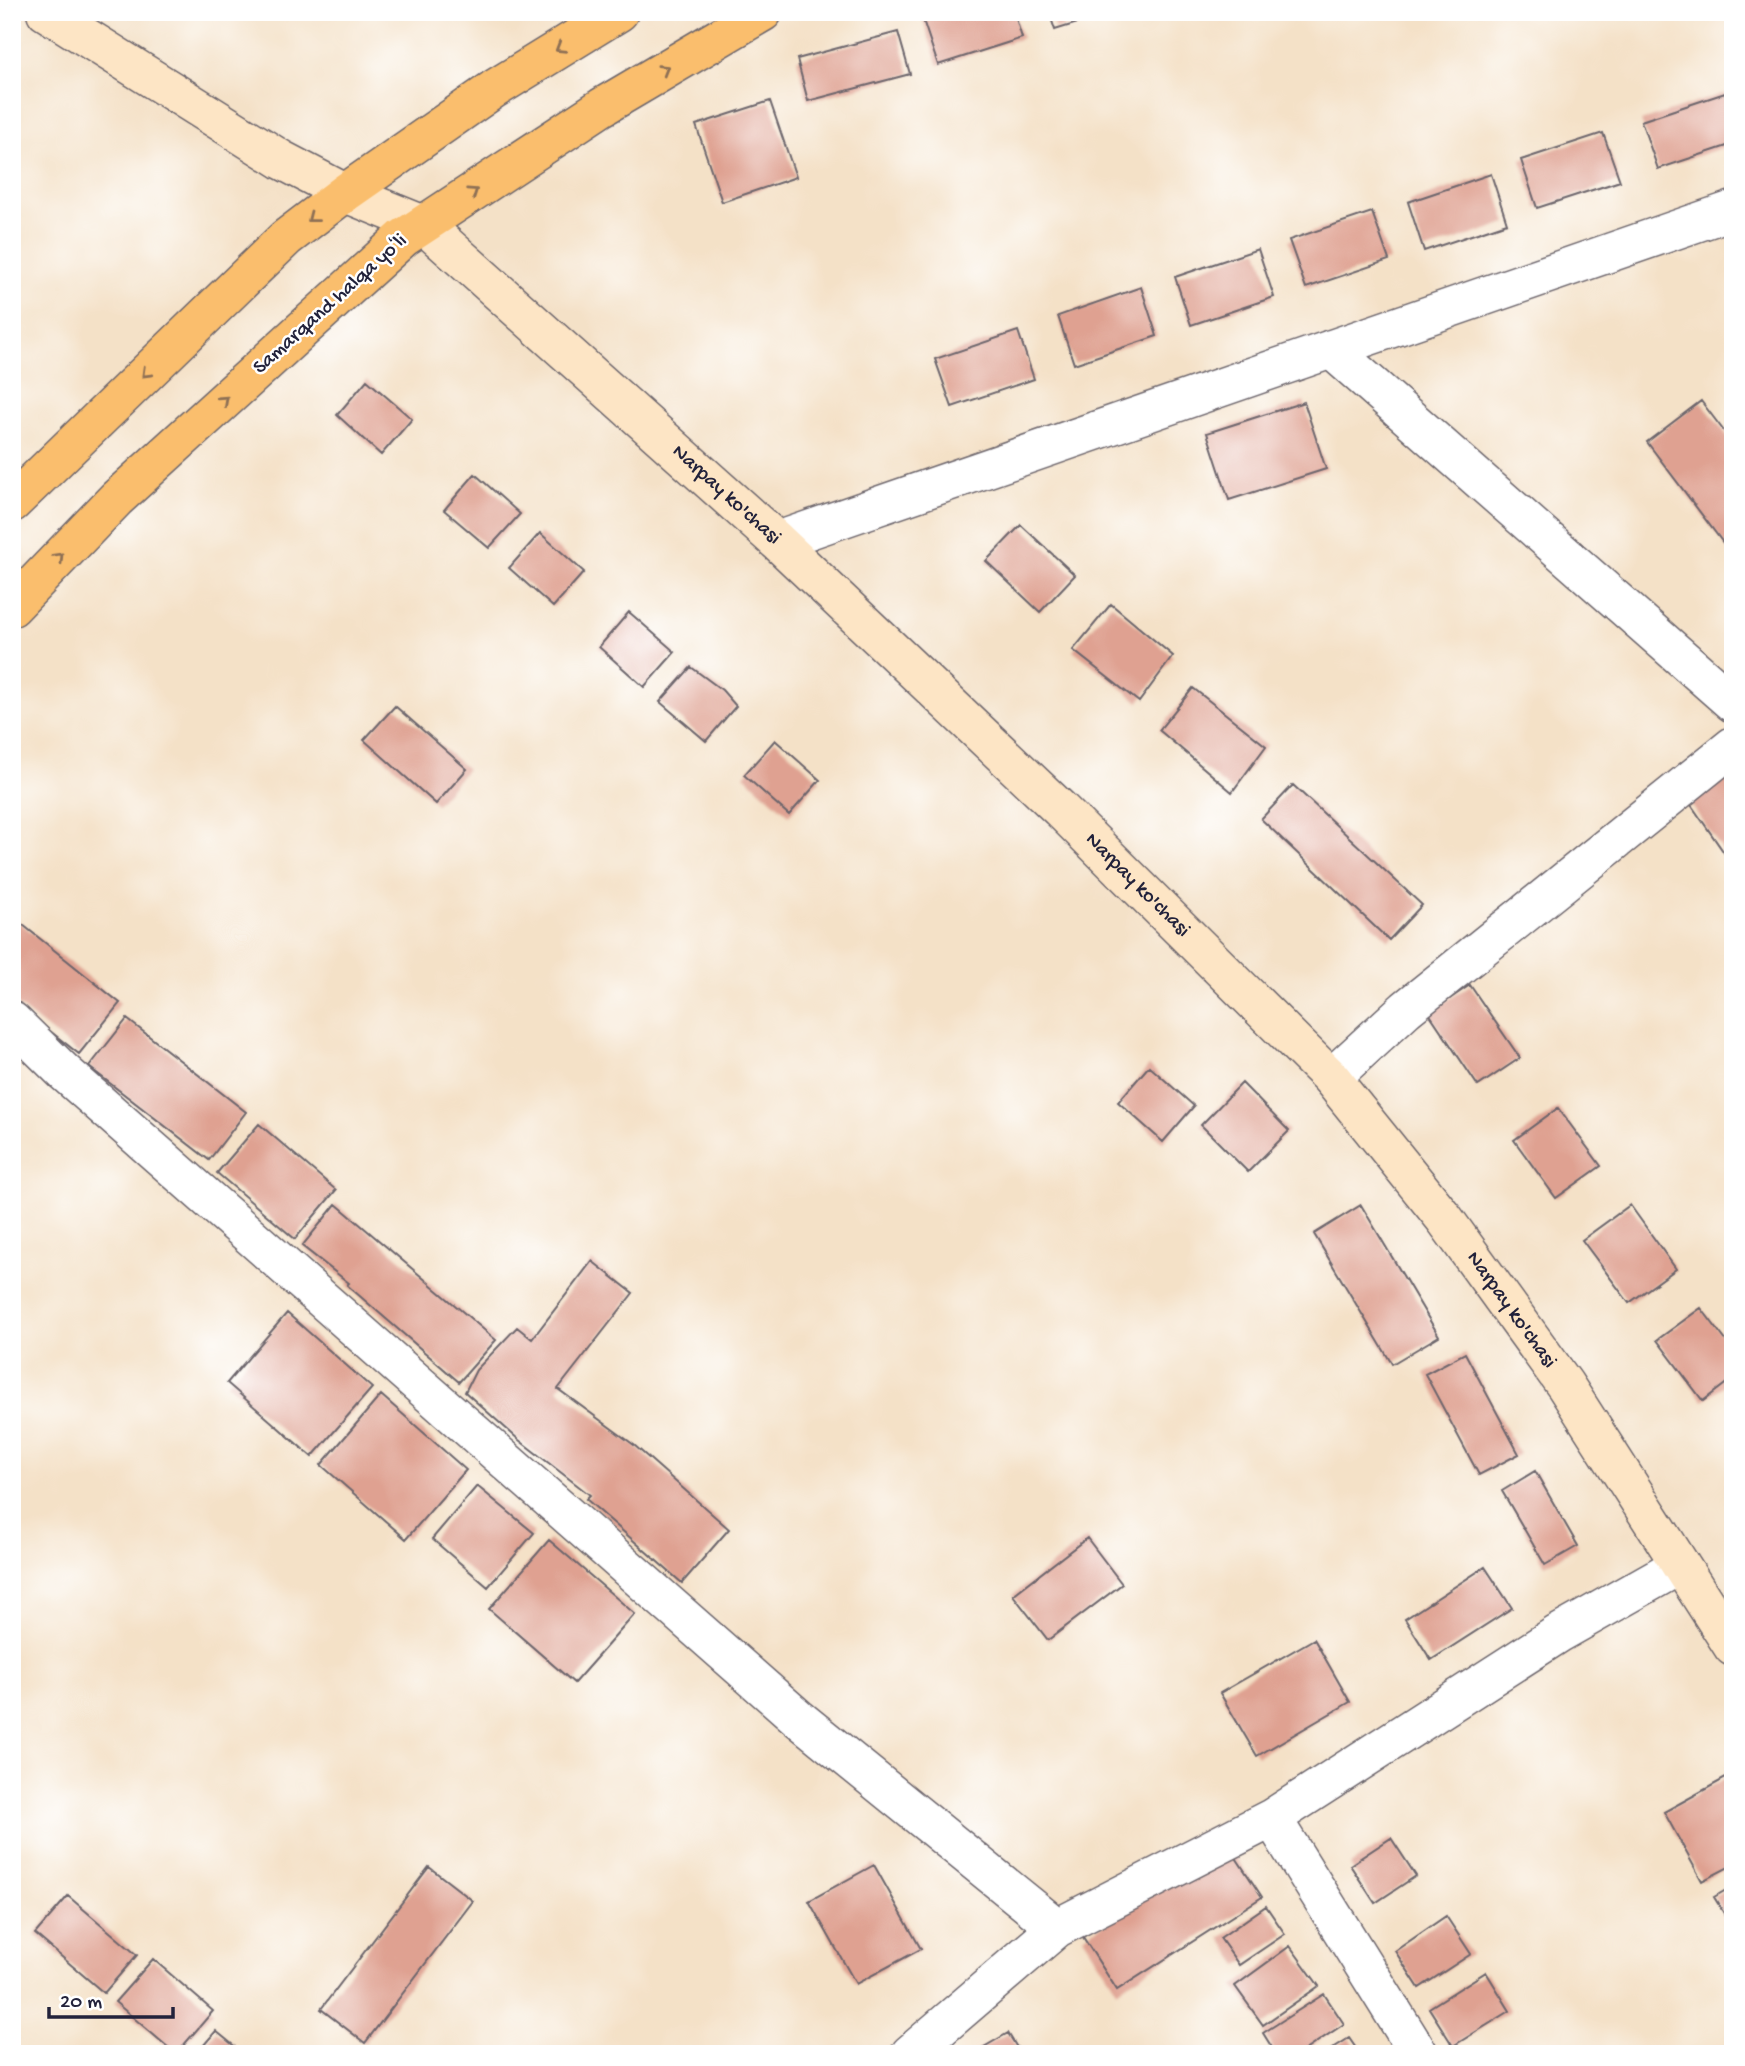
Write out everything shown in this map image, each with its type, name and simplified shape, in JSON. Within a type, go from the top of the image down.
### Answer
[{"type":"highway","points":[[12,503],[286,238],[345,193],[494,89],[619,12]]},
{"type":"highway","name":"Samarqand halqa yoʻli","points":[[12,607],[126,489],[403,238],[602,107],[763,12]]},
{"type":"street","name":"Narpay ko'chasi","points":[[46,12],[282,160],[345,193],[424,225],[777,541],[1060,809],[1331,1078],[1444,1218],[1565,1385],[1733,1647]]},
{"type":"street","points":[[777,541],[1733,210]]},
{"type":"street","points":[[1331,349],[1733,703]]},
{"type":"street","points":[[1331,1078],[1406,1009],[1733,746]]},
{"type":"street","points":[[12,1021],[64,1072],[798,1718],[1057,1928]]},
{"type":"street","points":[[911,2054],[1057,1928],[1272,1818],[1558,1634],[1680,1565]]},
{"type":"street","points":[[1272,1818],[1419,2054]]},
{"type":"building","points":[[1014,12],[1022,38],[938,65],[921,14]]},
{"type":"building","points":[[1049,12],[1110,12],[1110,13],[1055,30]]},
{"type":"building","points":[[898,32],[910,74],[808,101],[797,59]]},
{"type":"building","points":[[1725,93],[1733,117],[1733,144],[1658,169],[1641,121]]},
{"type":"building","points":[[770,101],[796,177],[722,202],[696,125]]},
{"type":"building","points":[[1603,133],[1620,181],[1537,208],[1521,160]]},
{"type":"building","points":[[1491,174],[1507,223],[1424,251],[1408,202]]},
{"type":"building","points":[[1372,212],[1389,260],[1306,288],[1289,240]]},
{"type":"building","points":[[1258,249],[1274,297],[1191,325],[1175,277]]},
{"type":"building","points":[[1141,287],[1157,336],[1074,364],[1058,316]]},
{"type":"building","points":[[1018,331],[1034,379],[952,407],[935,359]]},
{"type":"building","points":[[367,380],[412,419],[381,455],[337,415]]},
{"type":"building","points":[[1701,401],[1733,443],[1733,556],[1647,442]]},
{"type":"building","points":[[1304,402],[1326,469],[1229,500],[1207,433]]},
{"type":"building","points":[[475,474],[520,514],[489,548],[444,510]]},
{"type":"building","points":[[1021,525],[1075,575],[1040,612],[986,561]]},
{"type":"building","points":[[540,533],[584,572],[553,607],[509,568]]},
{"type":"building","points":[[1111,604],[1173,656],[1139,702],[1073,650]]},
{"type":"building","points":[[629,612],[675,652],[644,687],[599,647]]},
{"type":"building","points":[[691,667],[722,690],[736,706],[706,741],[660,702]]},
{"type":"building","points":[[1193,688],[1266,746],[1232,792],[1159,730]]},
{"type":"building","points":[[395,706],[467,769],[436,804],[364,740]]},
{"type":"building","points":[[775,740],[820,780],[789,815],[744,775]]},
{"type":"building","points":[[1729,770],[1733,775],[1733,859],[1730,861],[1687,799]]},
{"type":"building","points":[[1293,785],[1422,905],[1389,940],[1261,819]]},
{"type":"building","points":[[18,921],[120,1003],[79,1054],[12,1001],[12,929]]},
{"type":"building","points":[[1470,985],[1520,1058],[1478,1086],[1429,1013]]},
{"type":"building","points":[[127,1019],[246,1112],[209,1160],[89,1067]]},
{"type":"building","points":[[1149,1066],[1194,1106],[1163,1142],[1118,1102]]},
{"type":"building","points":[[1242,1083],[1289,1131],[1248,1172],[1201,1125]]},
{"type":"building","points":[[1558,1108],[1601,1166],[1556,1198],[1514,1140]]},
{"type":"building","points":[[259,1124],[336,1190],[295,1239],[217,1173]]},
{"type":"building","points":[[336,1204],[496,1340],[459,1382],[347,1285],[349,1283],[302,1246]]},
{"type":"building","points":[[1361,1205],[1439,1336],[1392,1364],[1314,1234]]},
{"type":"building","points":[[1630,1205],[1676,1269],[1629,1303],[1582,1240]]},
{"type":"building","points":[[592,1261],[633,1293],[558,1389],[634,1445],[729,1529],[682,1583],[586,1499],[590,1495],[519,1440],[465,1392],[476,1370],[517,1327],[532,1339]]},
{"type":"building","points":[[1701,1308],[1733,1350],[1733,1378],[1703,1401],[1657,1340]]},
{"type":"building","points":[[287,1313],[372,1388],[312,1457],[227,1383]]},
{"type":"building","points":[[1465,1353],[1519,1454],[1479,1475],[1425,1374]]},
{"type":"building","points":[[381,1395],[466,1470],[406,1539],[321,1465]]},
{"type":"building","points":[[1535,1471],[1578,1546],[1545,1565],[1502,1491]]},
{"type":"building","points":[[477,1486],[534,1533],[488,1587],[432,1539]]},
{"type":"building","points":[[1087,1538],[1122,1584],[1048,1640],[1013,1595]]},
{"type":"building","points":[[549,1540],[635,1614],[574,1683],[489,1609]]},
{"type":"building","points":[[1485,1567],[1512,1608],[1431,1660],[1405,1619]]},
{"type":"building","points":[[1314,1639],[1350,1702],[1257,1756],[1220,1693]]},
{"type":"building","points":[[1733,1774],[1733,1865],[1702,1881],[1664,1812]]},
{"type":"building","points":[[1391,1838],[1416,1876],[1375,1903],[1350,1865]]},
{"type":"building","points":[[1227,1844],[1262,1897],[1117,1990],[1083,1937]]},
{"type":"building","points":[[874,1865],[921,1949],[856,1984],[809,1901]]},
{"type":"building","points":[[429,1867],[473,1901],[365,2043],[321,2009]]},
{"type":"building","points":[[1733,1886],[1733,1928],[1714,1897]]},
{"type":"building","points":[[68,1896],[137,1955],[104,1993],[35,1934]]},
{"type":"building","points":[[1266,1906],[1285,1934],[1239,1965],[1220,1938]]},
{"type":"building","points":[[1446,1916],[1471,1954],[1419,1988],[1395,1951]]},
{"type":"building","points":[[1290,1946],[1319,1986],[1263,2025],[1235,1986]]},
{"type":"building","points":[[153,1959],[213,2011],[176,2054],[115,2002]]},
{"type":"building","points":[[1486,1972],[1510,2011],[1453,2046],[1429,2008]]},
{"type":"building","points":[[1324,1994],[1344,2024],[1299,2054],[1276,2054],[1263,2033]]},
{"type":"building","points":[[216,2031],[244,2054],[196,2054]]},
{"type":"building","points":[[1008,2033],[1021,2054],[972,2054]]},
{"type":"building","points":[[1349,2038],[1360,2054],[1324,2054]]}]
